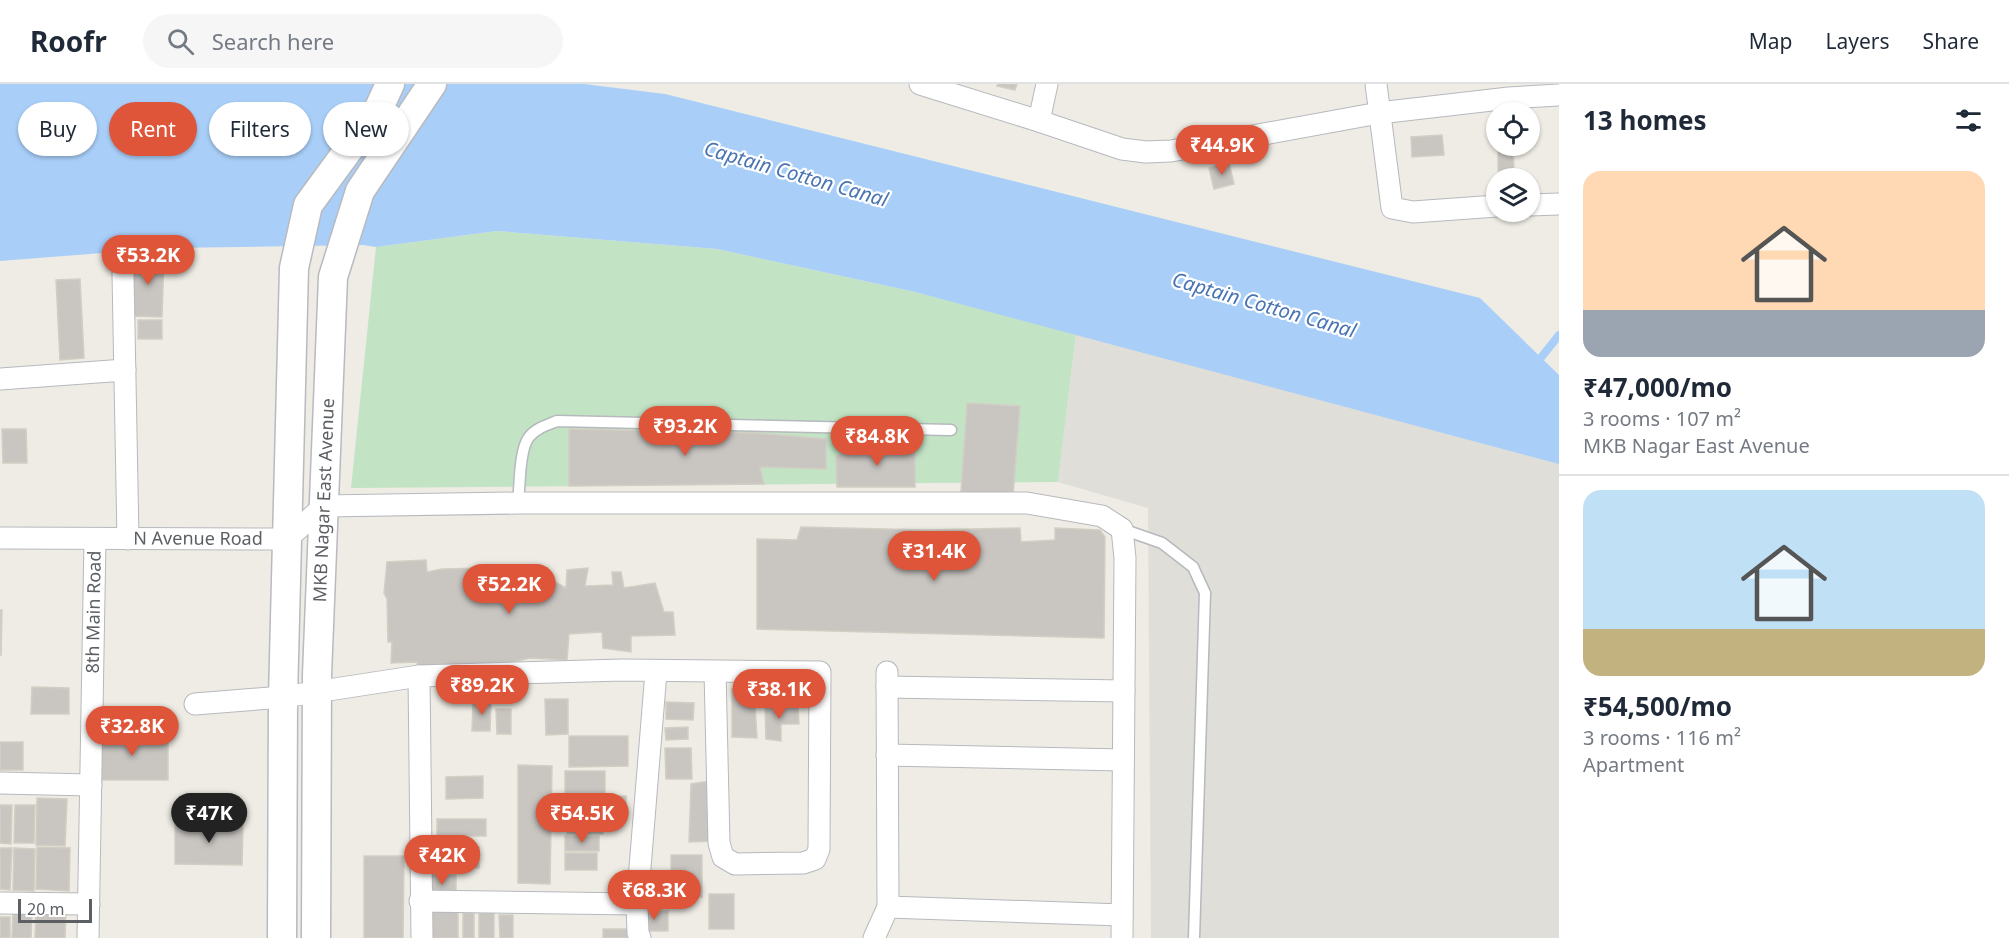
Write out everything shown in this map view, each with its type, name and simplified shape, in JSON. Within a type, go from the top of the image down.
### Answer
[{"type":"main road","points":[[282,938],[283,697],[294,268],[308,206],[379,108],[390,84]]},
{"type":"main road","name":"MKB Nagar East Avenue","points":[[316,938],[316,691],[333,277],[360,190],[432,86]]},
{"type":"street","points":[[920,84],[1122,149],[1146,152],[1172,151],[1379,112],[1509,91],[1559,95]]},
{"type":"street","points":[[1039,121],[1047,84]]},
{"type":"street","points":[[1376,84],[1392,208],[1413,212],[1486,207]]},
{"type":"street","points":[[1540,205],[1559,204]]},
{"type":"street","points":[[123,274],[128,539]]},
{"type":"street","points":[[0,379],[125,370]]},
{"type":"street","points":[[287,538],[324,506],[518,503],[1027,503],[1102,516],[1122,529],[1125,558],[1122,938]]},
{"type":"street","name":"N Avenue Road","points":[[0,538],[287,538]]},
{"type":"street","name":"8th Main Road","points":[[88,938],[95,539]]},
{"type":"street","points":[[195,704],[283,697],[419,676],[622,670],[820,672],[819,849],[815,859],[803,863],[735,864],[723,858],[719,843],[715,671]]},
{"type":"street","points":[[640,938],[638,904],[656,672]]},
{"type":"street","points":[[419,676],[422,938]]},
{"type":"street","points":[[874,938],[888,907],[887,680],[1124,691]]},
{"type":"street","points":[[887,755],[1123,760]]},
{"type":"street","points":[[0,783],[91,785]]},
{"type":"street","points":[[420,901],[638,904]]},
{"type":"street","points":[[0,903],[89,904]]},
{"type":"street","points":[[888,907],[1122,915]]},
{"type":"lane","points":[[518,503],[523,453],[528,438],[541,427],[557,421],[951,430]]},
{"type":"lane","points":[[1122,529],[1162,543],[1193,567],[1205,593],[1194,938]]},
{"type":"shaded area","points":[[1076,334],[1559,464],[1559,938],[1151,938],[1148,508],[1058,482]]},
{"type":"green space","points":[[497,231],[717,249],[915,292],[1076,334],[1058,482],[351,488],[376,247]]},
{"type":"water","name":"Captain Cotton Canal","points":[[0,84],[584,84],[665,94],[1480,298],[1559,375],[1559,464],[915,292],[717,249],[497,231],[376,247],[363,245],[166,248],[0,261]]},
{"type":"building","points":[[998,84],[1017,84],[1015,90],[997,86]]},
{"type":"building","points":[[1442,135],[1444,155],[1412,157],[1411,137]]},
{"type":"building","points":[[1498,156],[1513,156],[1514,168],[1498,168]]},
{"type":"building","points":[[1229,163],[1234,184],[1214,189],[1209,168]]},
{"type":"building","points":[[134,256],[164,256],[162,317],[132,316]]},
{"type":"building","points":[[80,279],[84,358],[60,360],[56,280]]},
{"type":"building","points":[[138,320],[162,320],[162,339],[138,339]]},
{"type":"building","points":[[967,403],[1020,406],[1013,496],[961,492]]},
{"type":"building","points":[[2,429],[26,429],[27,463],[3,463]]},
{"type":"building","points":[[569,429],[756,433],[826,439],[826,469],[760,467],[764,484],[569,486]]},
{"type":"building","points":[[860,445],[915,445],[915,487],[837,487],[836,456]]},
{"type":"building","points":[[801,527],[927,530],[1020,528],[1021,542],[1055,540],[1055,528],[1100,530],[1105,537],[1104,638],[757,629],[757,539],[797,540]]},
{"type":"building","points":[[426,560],[427,572],[442,569],[527,567],[566,588],[567,570],[588,568],[585,586],[613,585],[612,572],[621,572],[624,588],[655,583],[664,612],[673,612],[675,635],[631,636],[631,652],[603,648],[602,632],[569,634],[567,660],[530,658],[490,668],[418,670],[417,662],[391,663],[392,642],[388,642],[387,599],[384,593],[387,562]]},
{"type":"building","points":[[0,610],[2,610],[1,655],[0,655]]},
{"type":"building","points":[[32,687],[69,688],[69,714],[31,714]]},
{"type":"building","points":[[732,689],[754,689],[757,738],[732,737]]},
{"type":"building","points":[[545,699],[568,699],[568,734],[546,735]]},
{"type":"building","points":[[473,701],[491,701],[490,731],[472,731]]},
{"type":"building","points":[[666,702],[694,703],[693,720],[666,719]]},
{"type":"building","points":[[765,706],[798,706],[799,724],[781,724],[781,741],[766,739]]},
{"type":"building","points":[[496,709],[511,709],[511,734],[497,734]]},
{"type":"building","points":[[688,727],[688,739],[666,740],[665,728]]},
{"type":"building","points":[[97,734],[168,734],[168,780],[97,780]]},
{"type":"building","points":[[569,736],[628,736],[628,766],[569,767]]},
{"type":"building","points":[[0,742],[23,742],[23,770],[0,770]]},
{"type":"building","points":[[665,748],[691,748],[692,779],[666,779]]},
{"type":"building","points":[[518,765],[552,766],[550,884],[518,883]]},
{"type":"building","points":[[565,771],[605,771],[605,794],[565,794]]},
{"type":"building","points":[[483,776],[483,798],[446,799],[446,777]]},
{"type":"building","points":[[717,780],[716,841],[689,842],[691,784]]},
{"type":"building","points":[[598,796],[626,796],[626,816],[599,816]]},
{"type":"building","points":[[567,797],[594,797],[594,815],[567,816]]},
{"type":"building","points":[[37,798],[67,799],[65,846],[36,845]]},
{"type":"building","points":[[0,805],[12,805],[11,844],[0,843]]},
{"type":"building","points":[[15,805],[35,805],[34,843],[14,843]]},
{"type":"building","points":[[567,818],[603,818],[603,834],[567,834]]},
{"type":"building","points":[[437,819],[486,819],[486,836],[437,836]]},
{"type":"building","points":[[175,824],[243,824],[242,865],[175,864]]},
{"type":"building","points":[[565,836],[599,836],[599,851],[565,851]]},
{"type":"building","points":[[37,847],[70,848],[69,891],[36,889]]},
{"type":"building","points":[[445,847],[479,847],[479,868],[446,868]]},
{"type":"building","points":[[0,848],[12,848],[10,890],[0,889]]},
{"type":"building","points":[[14,848],[35,849],[34,891],[13,890]]},
{"type":"building","points":[[565,853],[597,853],[597,870],[565,870]]},
{"type":"building","points":[[671,855],[702,855],[702,897],[671,897]]},
{"type":"building","points":[[364,856],[404,856],[403,938],[364,938]]},
{"type":"building","points":[[429,875],[456,875],[456,897],[429,898]]},
{"type":"building","points":[[709,894],[734,894],[734,929],[709,929]]},
{"type":"building","points":[[36,909],[66,910],[65,938],[35,938]]},
{"type":"building","points":[[428,911],[458,911],[458,938],[428,938]]},
{"type":"building","points":[[641,911],[668,911],[668,931],[641,931]]},
{"type":"building","points":[[13,912],[32,912],[31,938],[12,938]]},
{"type":"building","points":[[463,913],[474,913],[474,938],[463,938]]},
{"type":"building","points":[[479,913],[494,913],[494,938],[479,938]]},
{"type":"building","points":[[499,915],[513,915],[513,938],[500,938]]},
{"type":"building","points":[[0,917],[10,917],[10,938],[0,938]]},
{"type":"building","points":[[603,929],[630,929],[630,938],[603,938]]},
{"type":"waterway","points":[[1536,364],[1559,335]]}]
